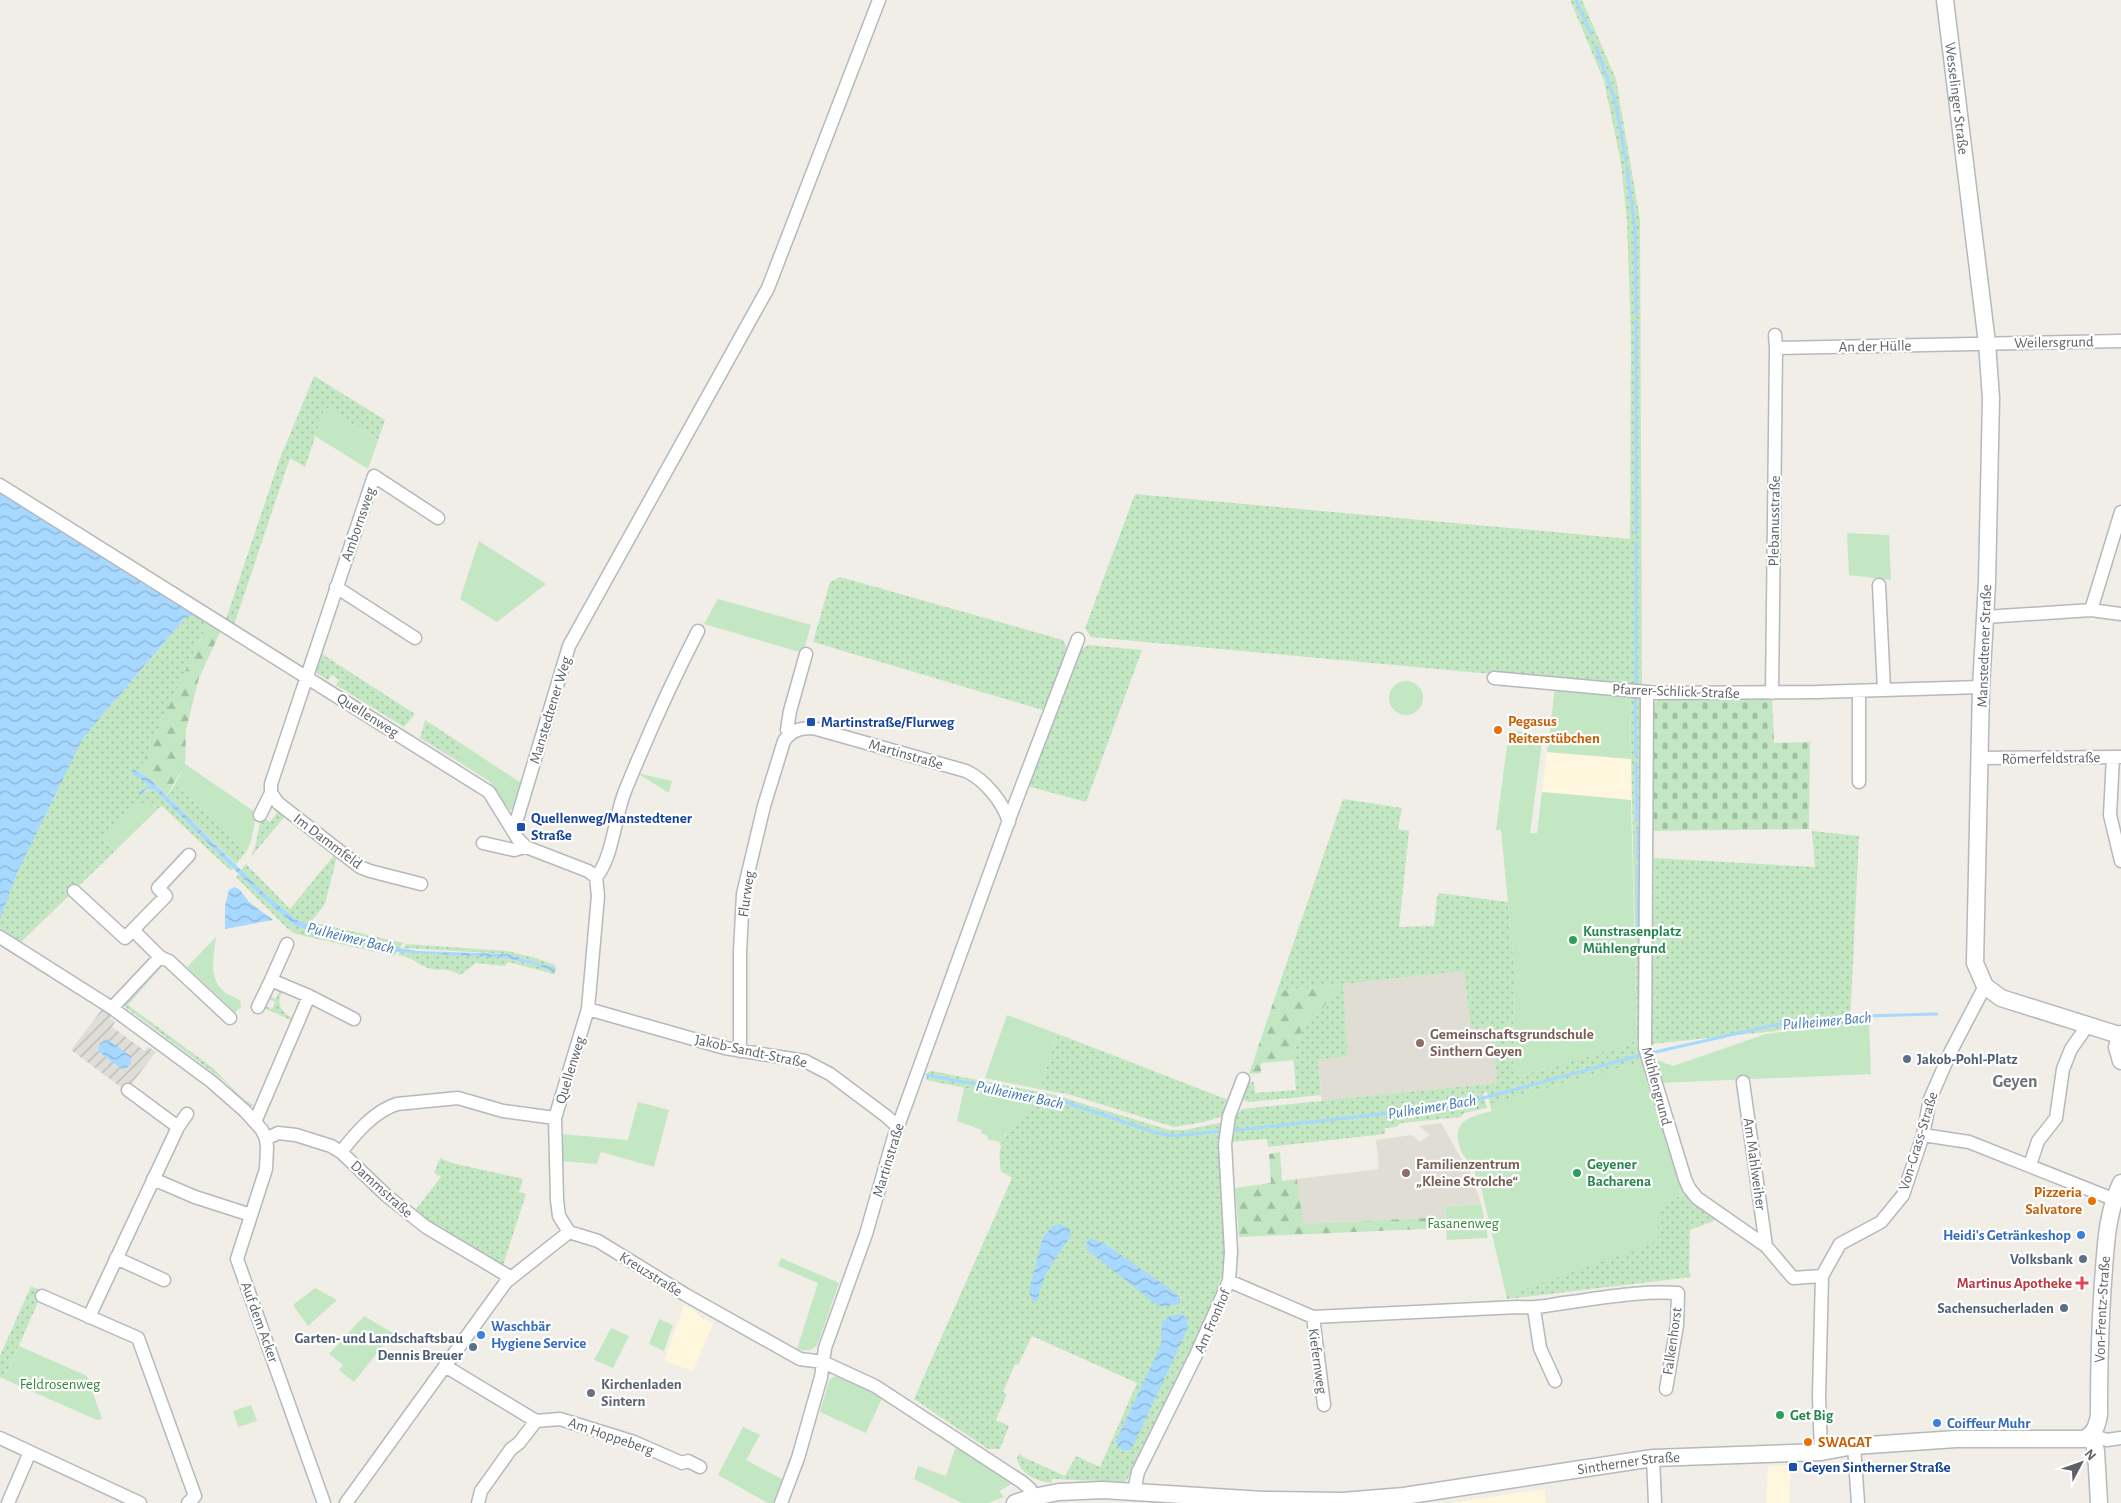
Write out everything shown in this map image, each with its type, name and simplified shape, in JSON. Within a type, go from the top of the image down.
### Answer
[{"type":"street","name":"Manstedtener Weg","points":[[514,829],[569,646],[768,288],[879,0]]},
{"type":"street","name":"Wesselinger Straße","points":[[1945,0],[1969,197]]},
{"type":"street","name":"Manstedtener Straße","points":[[1969,197],[1987,343],[1991,398],[1975,945],[1975,963],[1985,986]]},
{"type":"street","points":[[1775,335],[1776,348]]},
{"type":"street","name":"Weilersgrund","points":[[1987,343],[2121,341]]},
{"type":"street","name":"An der Hülle","points":[[1776,348],[1987,343]]},
{"type":"street","name":"Plebanusstraße","points":[[1772,693],[1776,348]]},
{"type":"street","name":"Ambornsweg","points":[[306,678],[374,476],[438,518]]},
{"type":"street","name":"Quellenweg","points":[[0,485],[306,678],[409,740],[489,792],[514,829],[518,839],[526,847]]},
{"type":"street","points":[[2091,610],[2121,512]]},
{"type":"street","points":[[1879,585],[1884,690]]},
{"type":"street","points":[[336,587],[415,638]]},
{"type":"street","points":[[1985,617],[2091,610],[2121,614]]},
{"type":"street","name":"Quellenweg","points":[[569,1232],[559,1216],[557,1200],[555,1118],[588,1009],[598,896],[596,877],[603,866],[624,793],[669,687],[698,631]]},
{"type":"street","name":"Martinstraße","points":[[781,1503],[798,1458],[822,1377],[823,1362],[831,1331],[866,1234],[898,1127],[1013,809],[1078,639]]},
{"type":"street","name":"Flurweg","points":[[740,1051],[740,952],[743,894],[762,814],[787,737],[790,712],[806,654]]},
{"type":"street","points":[[260,815],[271,793],[271,784],[277,764],[306,678]]},
{"type":"street","name":"Pfarrer-Schlick-Straße","points":[[1494,678],[1647,693],[1772,693],[1982,687]]},
{"type":"street","points":[[1859,691],[1859,782]]},
{"type":"street","name":"Mühlengrund","points":[[1647,693],[1647,1054],[1672,1139],[1689,1188],[1697,1198],[1766,1246],[1793,1278],[1822,1276]]},
{"type":"street","name":"Martinstraße","points":[[787,737],[799,729],[812,728],[966,771],[980,780],[994,795],[1009,822]]},
{"type":"street","points":[[2117,757],[2110,815],[2121,861]]},
{"type":"street","name":"Römerfeldstraße","points":[[1981,758],[2117,757]]},
{"type":"street","name":"Im Dammfeld","points":[[271,793],[278,803],[360,867],[422,884]]},
{"type":"street","points":[[483,843],[514,850],[526,847],[588,871],[596,877]]},
{"type":"street","points":[[74,891],[125,938],[166,896],[158,888],[189,855]]},
{"type":"street","points":[[133,930],[160,957],[169,960],[230,1018]]},
{"type":"street","points":[[0,938],[112,1008],[212,1082],[255,1122],[266,1139]]},
{"type":"street","points":[[258,1007],[287,944]]},
{"type":"street","points":[[112,1008],[160,957]]},
{"type":"street","points":[[271,980],[309,996],[354,1019]]},
{"type":"street","points":[[1985,986],[2001,998],[2120,1035],[2116,1047],[2121,1061]]},
{"type":"street","name":"Von-Grass-Straße","points":[[1821,1452],[1819,1396],[1822,1276],[1840,1244],[1881,1222],[1903,1195],[1923,1135],[1930,1099],[1951,1051],[1985,986]]},
{"type":"street","points":[[255,1122],[309,996]]},
{"type":"street","name":"Jakob-Sandt-Straße","points":[[588,1009],[740,1051],[797,1059],[819,1067],[886,1116],[898,1127]]},
{"type":"street","points":[[2030,1165],[2038,1141],[2056,1118],[2063,1069],[2071,1049],[2083,1032],[2085,1024]]},
{"type":"street","name":"Am Fronhof","points":[[1134,1491],[1138,1472],[1196,1355],[1229,1281],[1230,1252],[1225,1144],[1229,1121],[1242,1079]]},
{"type":"street","name":"Am Mahlweiher","points":[[1743,1082],[1766,1246]]},
{"type":"street","points":[[128,1090],[178,1127]]},
{"type":"street","points":[[341,1152],[370,1121],[389,1106],[397,1104],[458,1098],[503,1111],[555,1118]]},
{"type":"street","points":[[89,1317],[178,1127],[187,1114]]},
{"type":"street","name":"Dammstraße","points":[[266,1139],[278,1133],[296,1135],[331,1146],[341,1152],[387,1196],[426,1227],[510,1277]]},
{"type":"street","points":[[1923,1135],[1969,1142],[2114,1199]]},
{"type":"street","name":"Auf dem Acker","points":[[266,1139],[266,1169],[237,1259],[324,1503]]},
{"type":"street","points":[[153,1179],[195,1198],[251,1215]]},
{"type":"street","name":"Von-Frentz-Straße","points":[[2091,1435],[2097,1427],[2099,1414],[2101,1304],[2108,1224],[2114,1199],[2121,1184]]},
{"type":"street","points":[[346,1503],[510,1277],[569,1232]]},
{"type":"street","name":"Kreuzstraße","points":[[569,1232],[598,1241],[686,1295],[800,1359],[823,1362],[857,1376],[894,1397],[1022,1482],[1030,1489],[1025,1501]]},
{"type":"street","points":[[116,1258],[164,1280]]},
{"type":"street","points":[[1229,1281],[1312,1317],[1518,1307],[1534,1309],[1540,1348],[1555,1381]]},
{"type":"street","name":"Falkenhorst","points":[[1534,1309],[1556,1304],[1645,1292],[1678,1293],[1677,1324],[1666,1389]]},
{"type":"street","points":[[42,1296],[138,1338],[195,1496],[188,1503]]},
{"type":"street","name":"Kiefernweg","points":[[1312,1317],[1324,1405]]},
{"type":"street","points":[[445,1366],[536,1421],[519,1444],[511,1449],[481,1491],[478,1503]]},
{"type":"street","name":"Am Hoppeberg","points":[[536,1421],[560,1419],[634,1442],[682,1463],[688,1461],[700,1467]]},
{"type":"street","points":[[2091,1435],[2096,1451],[2099,1503]]},
{"type":"street","name":"Sintherner Straße","points":[[1025,1501],[1073,1491],[1134,1491],[1263,1500],[1343,1501],[1404,1496],[1653,1458],[1821,1452],[1854,1446],[1956,1439],[2084,1439],[2091,1435],[2107,1440],[2121,1438]]},
{"type":"street","points":[[0,1438],[140,1503]]},
{"type":"street","points":[[1854,1446],[1858,1503]]},
{"type":"street","points":[[8,1503],[30,1452]]},
{"type":"street","points":[[1653,1458],[1655,1503]]},
{"type":"shaded area","points":[[1547,752],[1631,759],[1631,800],[1542,792]]},
{"type":"shaded area","name":"Gemeinschaftsgrundschule Sinthern Geyen","points":[[1465,971],[1471,1028],[1492,1026],[1497,1083],[1322,1102],[1318,1060],[1348,1056],[1343,984]]},
{"type":"shaded area","points":[[103,1008],[112,1014],[110,1018],[115,1022],[112,1027],[145,1051],[148,1047],[156,1052],[126,1091],[71,1050]]},
{"type":"shaded area","name":"Familienzentrum „Kleine Strolche“","points":[[1441,1123],[1461,1158],[1469,1168],[1481,1204],[1445,1207],[1445,1217],[1302,1224],[1297,1179],[1379,1169],[1376,1140],[1412,1135],[1420,1142],[1430,1135],[1419,1126]]},
{"type":"shaded area","points":[[684,1305],[713,1324],[693,1371],[664,1361]]},
{"type":"shaded area","points":[[1768,1466],[1791,1466],[1789,1503],[1766,1503]]},
{"type":"shaded area","points":[[1545,1489],[1546,1503],[1452,1503],[1476,1499]]},
{"type":"green space","points":[[1570,0],[1582,0],[1616,79],[1640,220],[1642,688],[1091,637],[1085,628],[1135,494],[1630,539],[1631,337],[1627,221],[1621,163],[1604,81]]},
{"type":"green space","points":[[314,376],[385,420],[378,440],[325,407],[305,467],[290,458],[233,628],[225,622],[279,461]]},
{"type":"green space","points":[[325,407],[378,440],[368,469],[315,436]]},
{"type":"green space","points":[[1847,533],[1889,535],[1891,580],[1849,575]]},
{"type":"green space","points":[[479,541],[546,584],[497,622],[460,599]]},
{"type":"green space","points":[[840,577],[1063,640],[1068,650],[1046,711],[813,642],[830,582]]},
{"type":"green space","points":[[718,599],[811,625],[803,653],[704,624]]},
{"type":"green space","points":[[197,615],[208,622],[140,771],[138,772],[133,769],[152,786],[144,788],[138,794],[154,789],[234,867],[231,871],[162,806],[158,809],[152,803],[102,839],[115,851],[20,943],[0,932],[0,667],[101,717],[187,616]]},
{"type":"green space","points":[[208,622],[221,630],[199,678],[186,730],[185,764],[167,795],[150,779],[138,773]]},
{"type":"green space","points":[[1088,645],[1142,650],[1086,802],[1027,786],[1077,652]]},
{"type":"green space","points":[[319,652],[415,714],[404,727],[336,685],[339,680],[332,675],[328,680],[313,671]]},
{"type":"green space","points":[[1406,681],[1413,682],[1418,686],[1422,691],[1422,705],[1418,710],[1413,714],[1406,715],[1399,714],[1394,710],[1390,705],[1389,698],[1390,691],[1394,686],[1399,682]]},
{"type":"green space","points":[[1555,688],[1630,695],[1631,759],[1547,752]]},
{"type":"green space","points":[[1630,695],[1642,696],[1640,1040],[1637,1040],[1637,1048],[1640,1048],[1644,1061],[1490,1104],[1487,1092],[1483,1093],[1487,1108],[1464,1113],[1461,1117],[1401,1123],[1396,1127],[1385,1128],[1385,1134],[1268,1147],[1267,1139],[1230,1142],[1234,1118],[1242,1109],[1497,1083],[1492,1027],[1471,1029],[1464,971],[1343,984],[1348,1056],[1318,1060],[1321,1095],[1248,1102],[1241,1099],[1247,1083],[1254,1082],[1255,1093],[1296,1090],[1293,1055],[1302,1029],[1310,1016],[1321,1012],[1328,1000],[1342,984],[1277,991],[1343,799],[1402,808],[1398,829],[1409,831],[1399,927],[1434,926],[1439,893],[1508,902],[1514,966],[1513,1078],[1628,1045],[1637,1039]]},
{"type":"green space","points":[[1662,698],[1772,698],[1774,743],[1810,742],[1809,829],[1653,831],[1652,704]]},
{"type":"green space","points":[[425,720],[465,746],[456,760],[420,738]]},
{"type":"green space","name":"Kunstrasenplatz Mühlengrund","points":[[1509,730],[1543,735],[1530,833],[1537,833],[1542,792],[1631,800],[1637,1039],[1628,1045],[1513,1078],[1514,966],[1501,830],[1496,830]]},
{"type":"green space","points":[[465,746],[521,783],[513,810],[509,810],[489,781],[456,760]]},
{"type":"green space","points":[[185,764],[258,814],[246,852],[175,784]]},
{"type":"green space","points":[[637,773],[672,781],[669,793]]},
{"type":"green space","points":[[175,784],[246,852],[236,864],[167,796]]},
{"type":"green space","points":[[133,803],[152,803],[158,809],[115,851],[102,839]]},
{"type":"green space","points":[[278,811],[286,815],[250,858],[255,848],[262,816],[270,822]]},
{"type":"green space","points":[[1812,831],[1859,836],[1850,1023],[1651,1044],[1654,858],[1815,867]]},
{"type":"green space","points":[[335,854],[337,856],[325,904],[311,922],[403,943],[400,948],[298,921],[266,895],[241,870],[246,864],[290,909]]},
{"type":"green space","points":[[239,873],[263,898],[295,926],[397,952],[394,956],[296,934],[288,929],[236,877]]},
{"type":"green space","points":[[216,937],[213,958],[215,979],[223,991],[240,1001],[241,1007],[235,1012],[187,967]]},
{"type":"green space","points":[[406,944],[507,951],[536,958],[555,965],[556,968],[507,954],[403,948]]},
{"type":"green space","points":[[400,952],[506,958],[533,964],[555,972],[554,974],[508,962],[505,966],[476,963],[460,975],[420,965],[407,957],[398,955]]},
{"type":"green space","points":[[165,963],[128,1005],[214,1069],[244,1100],[256,1106],[249,1106],[223,1080],[124,1006]]},
{"type":"green space","points":[[1343,984],[1328,1000],[1321,1012],[1310,1016],[1302,1029],[1293,1055],[1294,1060],[1261,1063],[1261,1073],[1249,1074],[1277,991]]},
{"type":"green space","points":[[273,987],[283,991],[280,1000],[281,1008],[294,1019],[293,1021],[264,1008],[265,1006],[272,1009],[275,1002],[268,999],[269,996],[276,999],[279,992],[272,989]]},
{"type":"green space","points":[[1007,1015],[1058,1034],[1039,1089],[985,1078]]},
{"type":"green space","points":[[1869,1021],[1871,1074],[1659,1083],[1652,1058],[1673,1066],[1766,1034]]},
{"type":"green space","points":[[1058,1034],[1231,1101],[1226,1115],[1204,1122],[1174,1127],[1068,1094],[1039,1089]]},
{"type":"green space","name":"Geyener Bacharena","points":[[1644,1061],[1687,1192],[1669,1201],[1660,1209],[1658,1241],[1512,1294],[1506,1294],[1481,1187],[1472,1165],[1462,1153],[1459,1143],[1459,1128],[1469,1119],[1492,1111],[1490,1104]]},
{"type":"green space","points":[[932,1071],[1055,1095],[1169,1130],[1185,1130],[1224,1122],[1224,1270],[1204,1327],[1127,1480],[1123,1482],[1052,1479],[1051,1483],[1030,1476],[1021,1468],[1017,1458],[1020,1453],[1023,1457],[1065,1476],[1076,1456],[1100,1467],[1137,1383],[1032,1336],[1018,1365],[1015,1364],[1003,1392],[1007,1394],[996,1420],[1009,1426],[1000,1449],[988,1449],[914,1399],[1012,1178],[1001,1171],[1000,1148],[1003,1139],[1014,1124],[1039,1103],[926,1080],[928,1072]]},
{"type":"green space","points":[[964,1088],[1039,1103],[1005,1134],[1001,1145],[999,1145],[1000,1142],[987,1139],[988,1136],[981,1133],[982,1130],[957,1121]]},
{"type":"green space","points":[[638,1102],[669,1110],[654,1167],[601,1152],[597,1164],[561,1161],[561,1134],[628,1140]]},
{"type":"green space","points":[[1280,1152],[1282,1181],[1297,1179],[1303,1224],[1445,1217],[1446,1228],[1239,1237],[1235,1188],[1271,1183],[1269,1154]]},
{"type":"green space","points":[[440,1158],[452,1163],[523,1179],[519,1192],[526,1194],[503,1265],[444,1234],[414,1212],[441,1177],[434,1173]]},
{"type":"green space","points":[[1687,1192],[1716,1220],[1690,1230],[1689,1269],[1691,1277],[1507,1299],[1506,1294],[1512,1294],[1657,1214],[1662,1205]]},
{"type":"green space","name":"Fasanenweg","points":[[1481,1204],[1488,1238],[1447,1240],[1445,1207]]},
{"type":"green space","points":[[781,1258],[839,1283],[818,1343],[811,1349],[797,1349],[818,1283],[778,1266]]},
{"type":"green space","points":[[31,1286],[43,1291],[4,1379],[0,1377],[0,1356]]},
{"type":"green space","points":[[315,1288],[337,1300],[308,1326],[293,1305]]},
{"type":"green space","points":[[364,1316],[393,1333],[354,1382],[339,1370],[343,1365],[329,1354]]},
{"type":"green space","points":[[659,1319],[673,1325],[664,1351],[649,1344]]},
{"type":"green space","points":[[611,1328],[629,1336],[613,1368],[594,1360]]},
{"type":"green space","name":"Feldrosenweg","points":[[19,1346],[87,1376],[102,1419],[97,1420],[4,1379]]},
{"type":"green space","points":[[835,1376],[882,1398],[866,1433],[820,1412],[829,1380]]},
{"type":"green space","points":[[251,1405],[257,1421],[238,1427],[233,1411]]},
{"type":"green space","points":[[743,1427],[760,1435],[746,1460],[782,1479],[773,1503],[768,1503],[718,1475]]},
{"type":"green space","points":[[956,1446],[1012,1484],[999,1491],[1004,1497],[988,1503],[962,1503],[914,1479],[918,1466],[946,1476]]},
{"type":"water","points":[[0,491],[197,615],[186,617],[83,738],[17,873],[0,919]]},
{"type":"water","points":[[133,769],[150,779],[266,895],[298,921],[418,951],[507,954],[556,968],[555,972],[533,964],[506,958],[397,952],[295,926],[263,898],[154,789],[146,790],[140,795],[138,793],[144,788],[151,786],[131,773]]},
{"type":"water","points":[[234,887],[239,889],[249,902],[273,920],[225,929],[225,906],[229,890]]},
{"type":"water","points":[[107,1039],[131,1056],[131,1063],[127,1068],[122,1069],[98,1051],[100,1043]]},
{"type":"water","points":[[1060,1224],[1069,1228],[1071,1236],[1046,1275],[1038,1301],[1033,1302],[1030,1295],[1030,1287],[1043,1237],[1053,1226]]},
{"type":"water","points":[[1091,1238],[1108,1246],[1173,1291],[1180,1298],[1180,1304],[1164,1307],[1157,1305],[1086,1249],[1086,1243]]},
{"type":"water","points":[[1181,1314],[1188,1319],[1187,1330],[1131,1450],[1122,1450],[1118,1447],[1116,1441],[1161,1345],[1162,1322],[1169,1316]]},
{"type":"waterway","points":[[1576,0],[1591,34]]},
{"type":"waterway","points":[[1596,47],[1615,100],[1626,161]]},
{"type":"waterway","points":[[1627,168],[1635,229],[1636,314]]},
{"type":"waterway","points":[[1636,321],[1636,534]]},
{"type":"waterway","points":[[1636,543],[1636,687]]},
{"type":"waterway","points":[[1635,696],[1636,757]]},
{"type":"waterway","points":[[1636,763],[1637,821]]},
{"type":"waterway","points":[[1638,830],[1638,859]]},
{"type":"waterway","points":[[1638,866],[1638,926]]},
{"type":"waterway","name":"Pulheimer Bach","points":[[1651,1053],[1779,1024],[1863,1016],[1937,1014]]},
{"type":"waterway","name":"Pulheimer Bach","points":[[1229,1131],[1454,1106],[1645,1054]]},
{"type":"waterway","name":"Pulheimer Bach","points":[[927,1075],[1059,1100],[1157,1133],[1173,1136],[1223,1131]]},
{"type":"place","name":"Martinstraße/Flurweg","points":[[811,722]]},
{"type":"place","name":"Pegasus Reiterstübchen","points":[[1498,730]]},
{"type":"place","name":"Quellenweg/Manstedtener Straße","points":[[521,827]]},
{"type":"place","name":"Kunstrasenplatz Mühlengrund","points":[[1573,940]]},
{"type":"place","name":"Gemeinschaftsgrundschule Sinthern Geyen","points":[[1420,1043]]},
{"type":"place","name":"Jakob-Pohl-Platz","points":[[1907,1059]]},
{"type":"place","name":"Familienzentrum „Kleine Strolche“","points":[[1406,1173]]},
{"type":"place","name":"Geyener Bacharena","points":[[1577,1173]]},
{"type":"place","name":"Pizzeria Salvatore","points":[[2092,1201]]},
{"type":"place","name":"Heidi's Getränkeshop","points":[[2081,1235]]},
{"type":"place","name":"Volksbank","points":[[2083,1259]]},
{"type":"place","name":"Martinus Apotheke","points":[[2082,1283]]},
{"type":"place","name":"Sachensucherladen","points":[[2064,1308]]},
{"type":"place","name":"Waschbär Hygiene Service","points":[[481,1335]]},
{"type":"place","name":"Garten- und Landschaftsbau Dennis Breuer","points":[[473,1347]]},
{"type":"place","name":"Kirchenladen Sintern","points":[[591,1393]]},
{"type":"place","name":"Get Big","points":[[1780,1415]]},
{"type":"place","name":"Coiffeur Muhr","points":[[1937,1423]]},
{"type":"place","name":"SWAGAT","points":[[1808,1442]]},
{"type":"place","name":"Geyen Sintherner Straße","points":[[1793,1467]]},
{"type":"district","name":"Geyen","points":[[2015,1081]]}]
